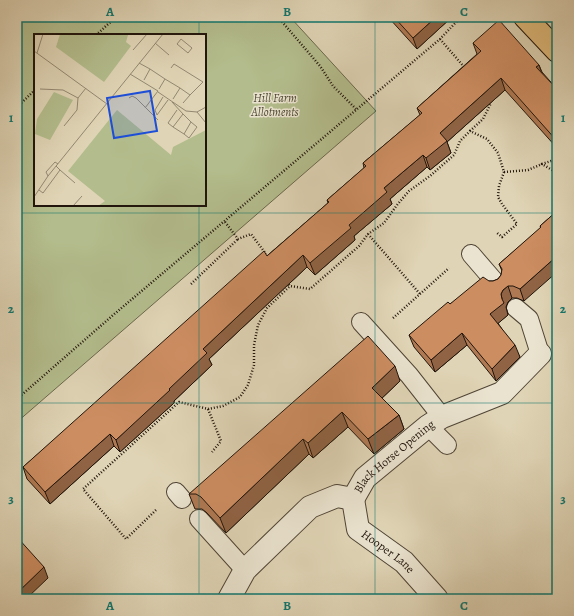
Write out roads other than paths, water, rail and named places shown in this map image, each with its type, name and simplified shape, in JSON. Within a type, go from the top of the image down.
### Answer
[{"type":"main road","points":[[525,17],[557,51]]},
{"type":"street","name":"Black Horse Opening","points":[[229,599],[245,570],[310,507],[337,496],[353,499],[365,478],[435,421],[502,393],[540,354]]},
{"type":"street","name":"Hooper Lane","points":[[353,499],[358,529],[404,562],[437,599]]},
{"type":"lane","points":[[471,254],[496,282]]},
{"type":"lane","points":[[516,308],[529,318],[540,354]]},
{"type":"lane","points":[[361,322],[409,375],[435,421],[447,446]]},
{"type":"lane","points":[[199,519],[245,570]]},
{"type":"park label","name":"Hill Farm Allotments","points":[[275,105]]}]
